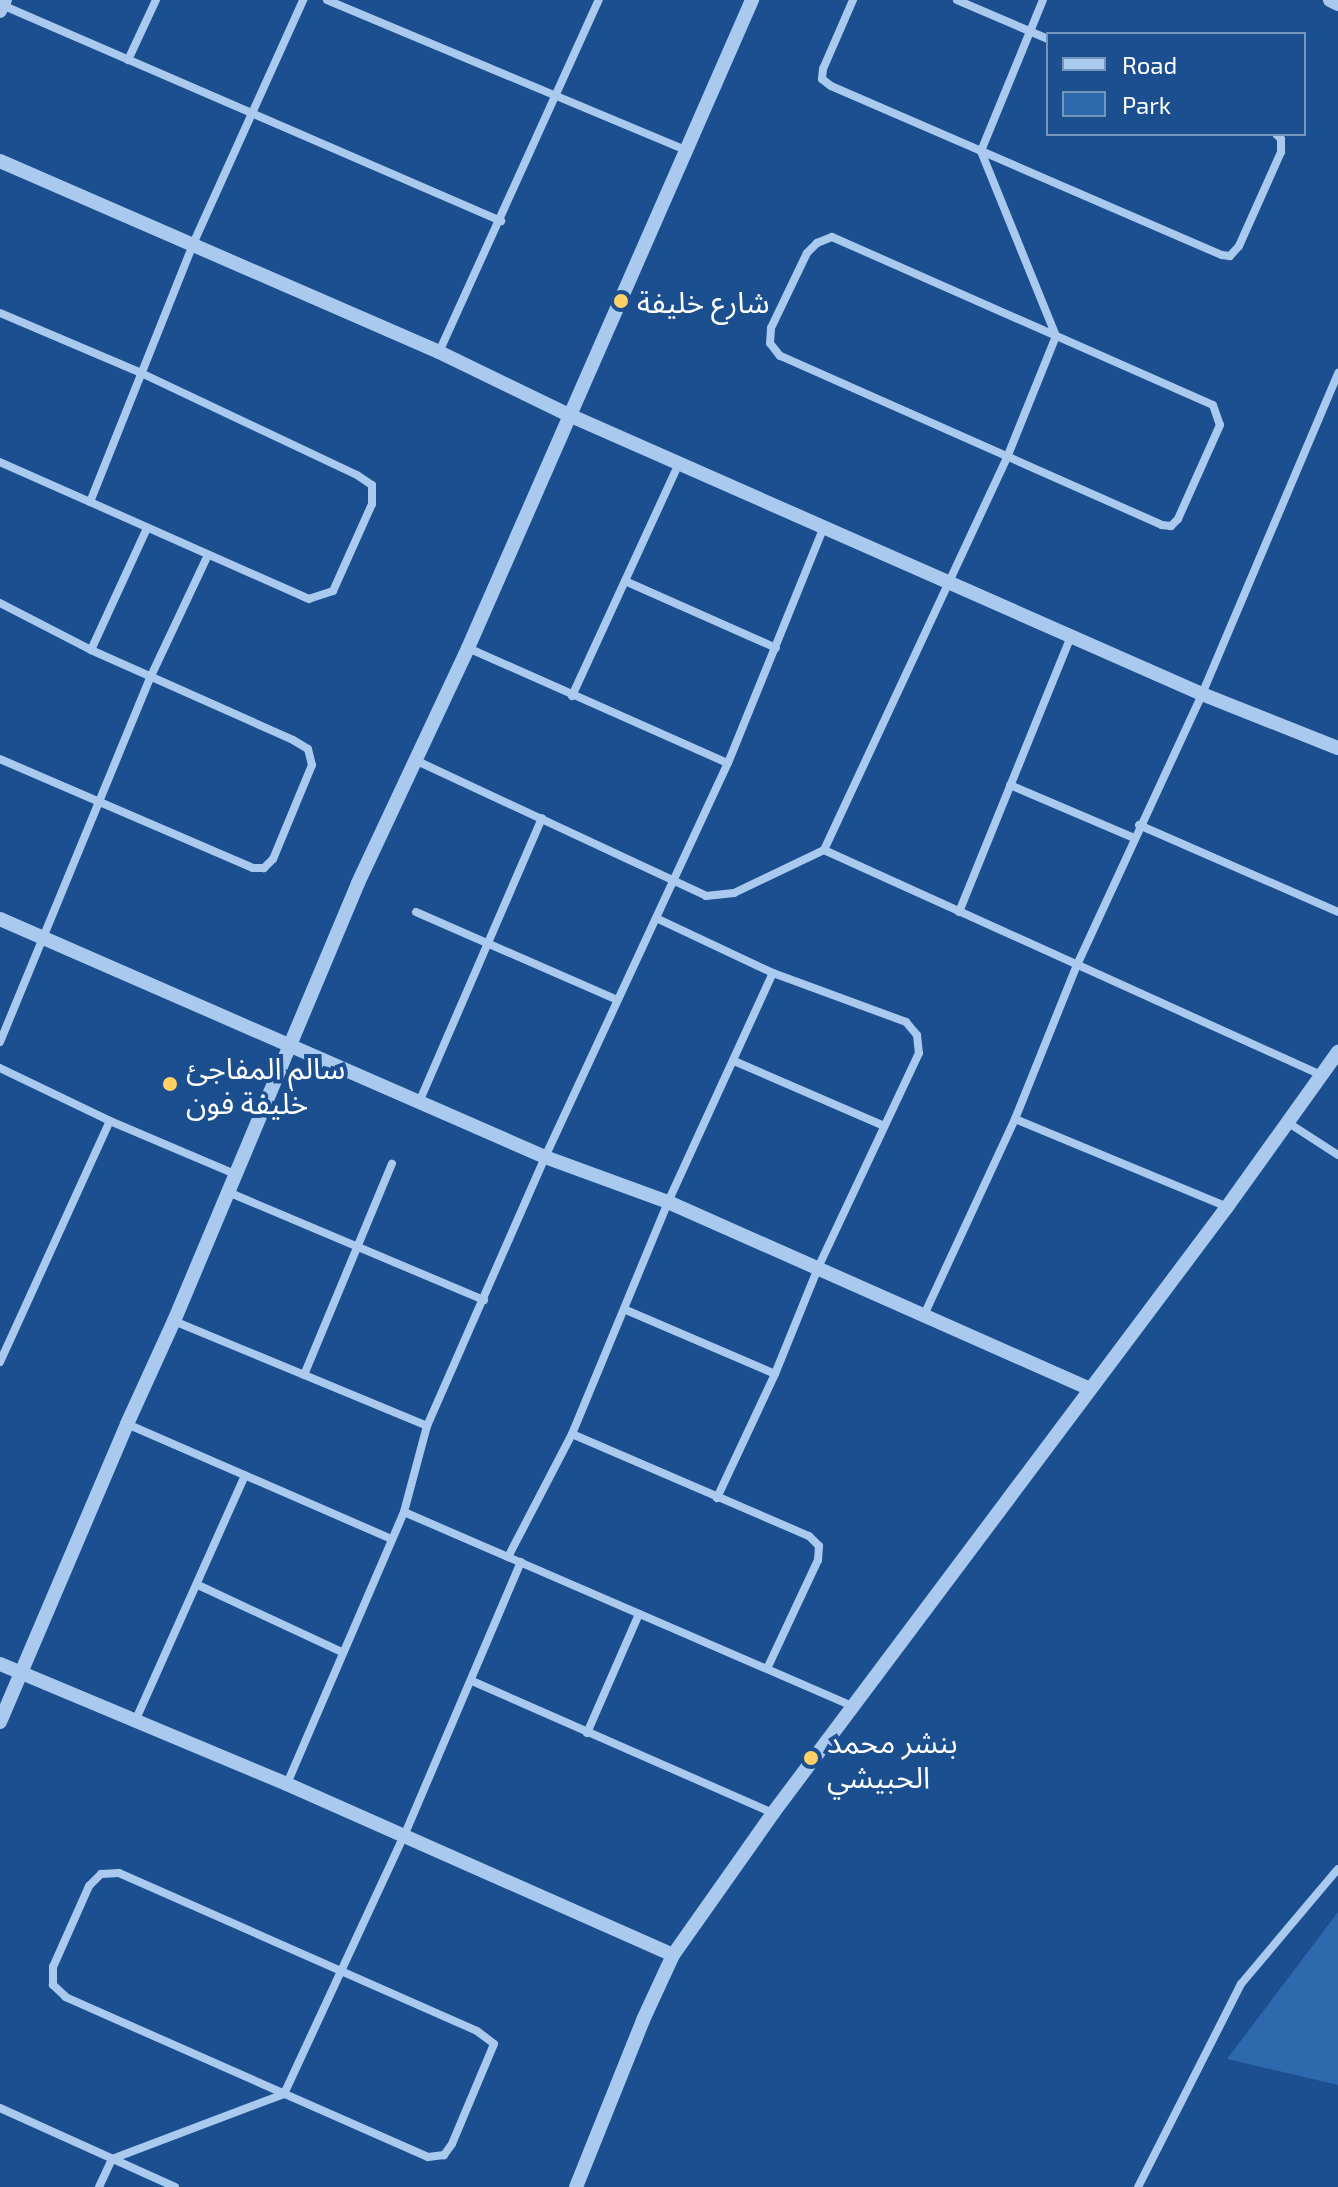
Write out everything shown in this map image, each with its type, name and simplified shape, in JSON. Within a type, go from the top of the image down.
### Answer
[{"type":"street","points":[[128,60],[156,0]]},
{"type":"street","points":[[90,502],[139,372],[193,244],[303,0]]},
{"type":"street","points":[[327,0],[686,150]]},
{"type":"street","points":[[439,352],[599,0]]},
{"type":"street","points":[[0,1722],[174,1321],[289,1043],[468,648],[752,0]]},
{"type":"street","points":[[853,0],[823,69],[822,79],[831,86],[1230,256],[1239,246],[1281,152],[1278,136]]},
{"type":"street","points":[[957,0],[1046,38]]},
{"type":"street","points":[[415,760],[706,896],[734,893],[824,850],[1008,455],[1056,336],[981,151],[1043,0]]},
{"type":"street","points":[[1330,0],[1338,4]]},
{"type":"street","points":[[2,5],[501,221]]},
{"type":"street","points":[[0,161],[439,352],[569,415],[1202,694],[1338,748]]},
{"type":"street","points":[[832,237],[1056,336],[1213,405],[1220,425],[1178,519],[1171,526],[1162,525],[780,356],[770,343],[771,328],[807,253],[817,243],[832,237]]},
{"type":"street","points":[[0,313],[139,372],[372,485],[372,504],[333,591],[309,599],[0,462]]},
{"type":"street","points":[[924,1315],[1015,1119],[1077,965],[1139,825],[1202,694],[1338,373]]},
{"type":"street","points":[[572,696],[679,463]]},
{"type":"street","points":[[287,1784],[404,1512],[427,1426],[545,1157],[728,763],[824,527]]},
{"type":"street","points":[[91,650],[147,528]]},
{"type":"street","points":[[0,1042],[151,676],[208,555]]},
{"type":"street","points":[[625,581],[776,648]]},
{"type":"street","points":[[0,603],[91,650],[308,749],[312,765],[273,859],[264,868],[253,868],[0,759]]},
{"type":"street","points":[[959,912],[1071,636]]},
{"type":"street","points":[[468,648],[728,763]]},
{"type":"street","points":[[1010,785],[1134,838]]},
{"type":"street","points":[[420,1100],[542,818]]},
{"type":"street","points":[[1139,825],[1338,912]]},
{"type":"street","points":[[824,850],[1321,1075]]},
{"type":"street","points":[[416,912],[488,940],[617,1000]]},
{"type":"street","points":[[656,918],[773,973],[906,1022],[917,1035],[919,1053],[818,1268],[775,1374],[717,1498]]},
{"type":"street","points":[[0,919],[545,1157],[668,1202],[1088,1388]]},
{"type":"street","points":[[508,1557],[572,1434],[626,1310],[668,1202],[773,973]]},
{"type":"street","points":[[576,2187],[643,2020],[673,1955],[773,1813],[1088,1388],[1227,1207],[1338,1052]]},
{"type":"street","points":[[734,1061],[884,1126]]},
{"type":"street","points":[[0,1068],[110,1121],[235,1174]]},
{"type":"street","points":[[1015,1119],[1227,1207]]},
{"type":"street","points":[[0,1362],[110,1121]]},
{"type":"street","points":[[1287,1122],[1338,1155]]},
{"type":"street","points":[[304,1375],[392,1164]]},
{"type":"street","points":[[228,1192],[484,1300]]},
{"type":"street","points":[[626,1310],[775,1374]]},
{"type":"street","points":[[174,1321],[427,1426]]},
{"type":"street","points":[[127,1424],[391,1539]]},
{"type":"street","points":[[572,1434],[809,1536],[819,1546],[818,1560],[767,1669]]},
{"type":"street","points":[[136,1719],[245,1475]]},
{"type":"street","points":[[404,1512],[852,1706]]},
{"type":"street","points":[[99,2187],[112,2159],[284,2094],[339,1970],[404,1836],[521,1562]]},
{"type":"street","points":[[198,1585],[342,1652]]},
{"type":"street","points":[[587,1733],[639,1614]]},
{"type":"street","points":[[0,1664],[287,1784],[673,1955]]},
{"type":"street","points":[[472,1681],[773,1813]]},
{"type":"street","points":[[1138,2187],[1241,1984],[1338,1869]]},
{"type":"street","points":[[119,1873],[339,1970],[477,2031],[494,2044],[491,2059],[444,2155],[428,2157],[66,1997],[53,1985],[53,1967],[89,1886],[101,1874],[119,1873]]},
{"type":"street","points":[[0,2108],[175,2187]]},
{"type":"green space","points":[[1338,1912],[1338,2085],[1227,2059]]},
{"type":"place","name":"شارع خليفة","points":[[621,301]]},
{"type":"place","name":"سالم المفاجئ خليفة فون","points":[[170,1084]]},
{"type":"place","name":"بنشر محمد الحبيشي","points":[[811,1758]]}]
